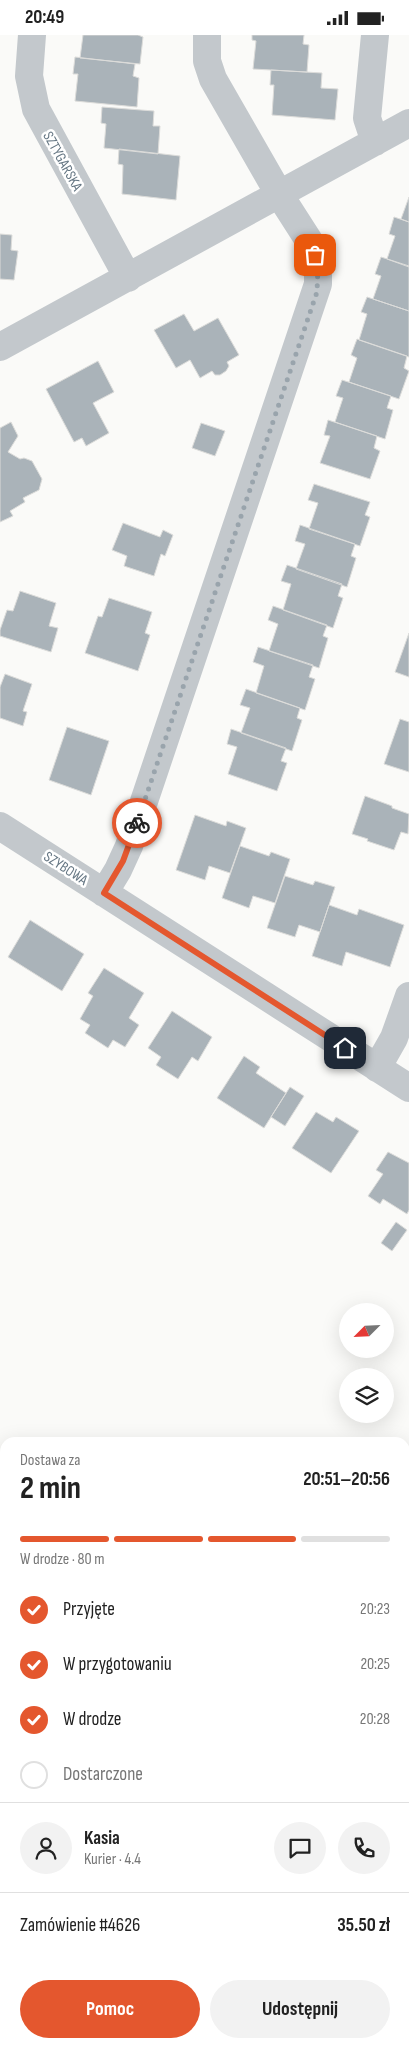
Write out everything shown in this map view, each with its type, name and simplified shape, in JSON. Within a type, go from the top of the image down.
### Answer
[{"type":"street","name":"SZTYGARSKA","points":[[32,35],[29,77],[36,109],[128,277]]},
{"type":"street","points":[[104,893],[118,870],[129,846],[317,292],[318,267],[314,251],[279,194],[212,75],[206,54],[207,35]]},
{"type":"street","points":[[374,35],[367,109],[368,127],[374,142]]},
{"type":"street","points":[[0,347],[409,123]]},
{"type":"street","name":"SZYBOWA","points":[[0,826],[409,1088]]},
{"type":"street","points":[[377,1068],[394,1038],[409,996]]},
{"type":"building","points":[[83,35],[138,35],[143,37],[140,64],[80,58]]},
{"type":"building","points":[[252,35],[304,35],[303,44],[309,45],[307,72],[253,69],[256,41],[252,40]]},
{"type":"building","points":[[75,57],[135,64],[133,76],[139,78],[137,107],[75,101],[78,74],[73,74]]},
{"type":"building","points":[[271,70],[322,73],[321,88],[338,89],[335,120],[272,115],[274,85],[270,85]]},
{"type":"building","points":[[102,107],[154,111],[153,126],[160,126],[158,154],[104,148],[106,124],[101,123]]},
{"type":"building","points":[[119,149],[180,156],[176,200],[122,194],[123,165],[118,164]]},
{"type":"building","points":[[409,197],[409,222],[401,219]]},
{"type":"building","points":[[394,217],[409,222],[409,267],[387,259],[395,236],[389,234]]},
{"type":"building","points":[[0,234],[12,235],[11,250],[18,251],[14,280],[0,279]]},
{"type":"building","points":[[381,257],[409,266],[409,311],[373,299],[381,276],[375,274]]},
{"type":"building","points":[[367,297],[409,311],[409,357],[359,340],[367,314],[361,312]]},
{"type":"building","points":[[184,314],[194,331],[218,318],[239,355],[227,362],[229,366],[220,375],[215,375],[212,371],[200,378],[190,360],[176,368],[154,330]]},
{"type":"building","points":[[357,339],[407,356],[404,368],[409,371],[399,399],[349,382],[357,358],[351,355]]},
{"type":"building","points":[[98,361],[114,392],[93,403],[109,433],[86,446],[82,438],[74,442],[46,389]]},
{"type":"building","points":[[342,380],[391,396],[387,408],[393,410],[385,439],[335,422],[343,398],[336,396]]},
{"type":"building","points":[[328,420],[377,436],[374,448],[380,451],[370,479],[320,463],[330,436],[324,435]]},
{"type":"building","points":[[11,422],[18,436],[8,452],[20,459],[24,458],[32,461],[42,479],[39,490],[23,498],[25,502],[10,511],[13,516],[0,522],[0,428]]},
{"type":"building","points":[[201,423],[225,431],[215,456],[192,448]]},
{"type":"building","points":[[314,484],[370,502],[365,515],[370,517],[360,546],[309,529],[318,503],[308,500]]},
{"type":"building","points":[[123,523],[160,537],[163,530],[173,535],[165,556],[161,554],[154,576],[124,566],[127,556],[112,550]]},
{"type":"building","points":[[300,525],[355,544],[351,556],[356,558],[347,587],[296,569],[305,544],[295,541]]},
{"type":"building","points":[[287,565],[342,584],[338,596],[343,598],[333,628],[283,610],[291,584],[281,581]]},
{"type":"building","points":[[20,591],[56,603],[49,626],[58,628],[51,652],[0,636],[0,630],[7,610],[13,611]]},
{"type":"building","points":[[109,598],[152,612],[145,633],[150,635],[138,671],[85,653],[98,616],[102,617]]},
{"type":"building","points":[[273,606],[327,625],[323,636],[328,638],[319,668],[269,651],[278,624],[268,620]]},
{"type":"building","points":[[409,633],[409,677],[395,672]]},
{"type":"building","points":[[258,647],[313,665],[309,677],[315,679],[305,710],[256,693],[264,666],[253,662]]},
{"type":"building","points":[[5,674],[32,684],[23,711],[27,712],[23,726],[0,718],[0,687]]},
{"type":"building","points":[[246,689],[300,708],[297,718],[302,720],[292,751],[241,733],[250,708],[240,705]]},
{"type":"building","points":[[400,719],[409,722],[409,772],[384,764]]},
{"type":"building","points":[[67,727],[109,741],[91,795],[49,780]]},
{"type":"building","points":[[231,729],[286,748],[281,761],[287,763],[277,791],[228,774],[237,747],[227,744]]},
{"type":"building","points":[[365,796],[409,814],[408,834],[401,832],[394,850],[352,834]]},
{"type":"building","points":[[195,815],[226,826],[227,821],[246,828],[230,873],[209,866],[205,880],[176,870]]},
{"type":"building","points":[[240,846],[269,856],[271,852],[290,859],[275,903],[253,896],[249,908],[222,898]]},
{"type":"building","points":[[285,876],[313,885],[315,881],[335,887],[320,932],[299,925],[295,937],[267,928]]},
{"type":"building","points":[[329,905],[357,915],[359,909],[404,925],[390,967],[346,952],[342,966],[312,956]]},
{"type":"building","points":[[30,920],[84,954],[62,991],[8,957]]},
{"type":"building","points":[[104,968],[144,993],[129,1018],[139,1025],[125,1047],[113,1040],[108,1048],[85,1033],[90,1025],[80,1019],[93,996],[88,993]]},
{"type":"building","points":[[172,1011],[212,1037],[198,1061],[192,1057],[178,1079],[156,1065],[161,1057],[148,1048]]},
{"type":"building","points":[[244,1056],[260,1067],[256,1073],[286,1093],[264,1128],[217,1098]]},
{"type":"building","points":[[290,1087],[304,1096],[285,1126],[271,1117]]},
{"type":"building","points":[[316,1112],[333,1122],[336,1117],[359,1131],[331,1173],[292,1148]]},
{"type":"building","points":[[388,1152],[409,1163],[409,1210],[407,1214],[383,1199],[380,1204],[368,1196],[383,1174],[376,1170]]},
{"type":"building","points":[[396,1222],[407,1230],[392,1251],[381,1243]]},
{"type":"way so far","points":[[137,823],[317,292],[319,279],[315,255]]},
{"type":"route","points":[[137,823],[123,861],[104,893],[345,1048]]}]
